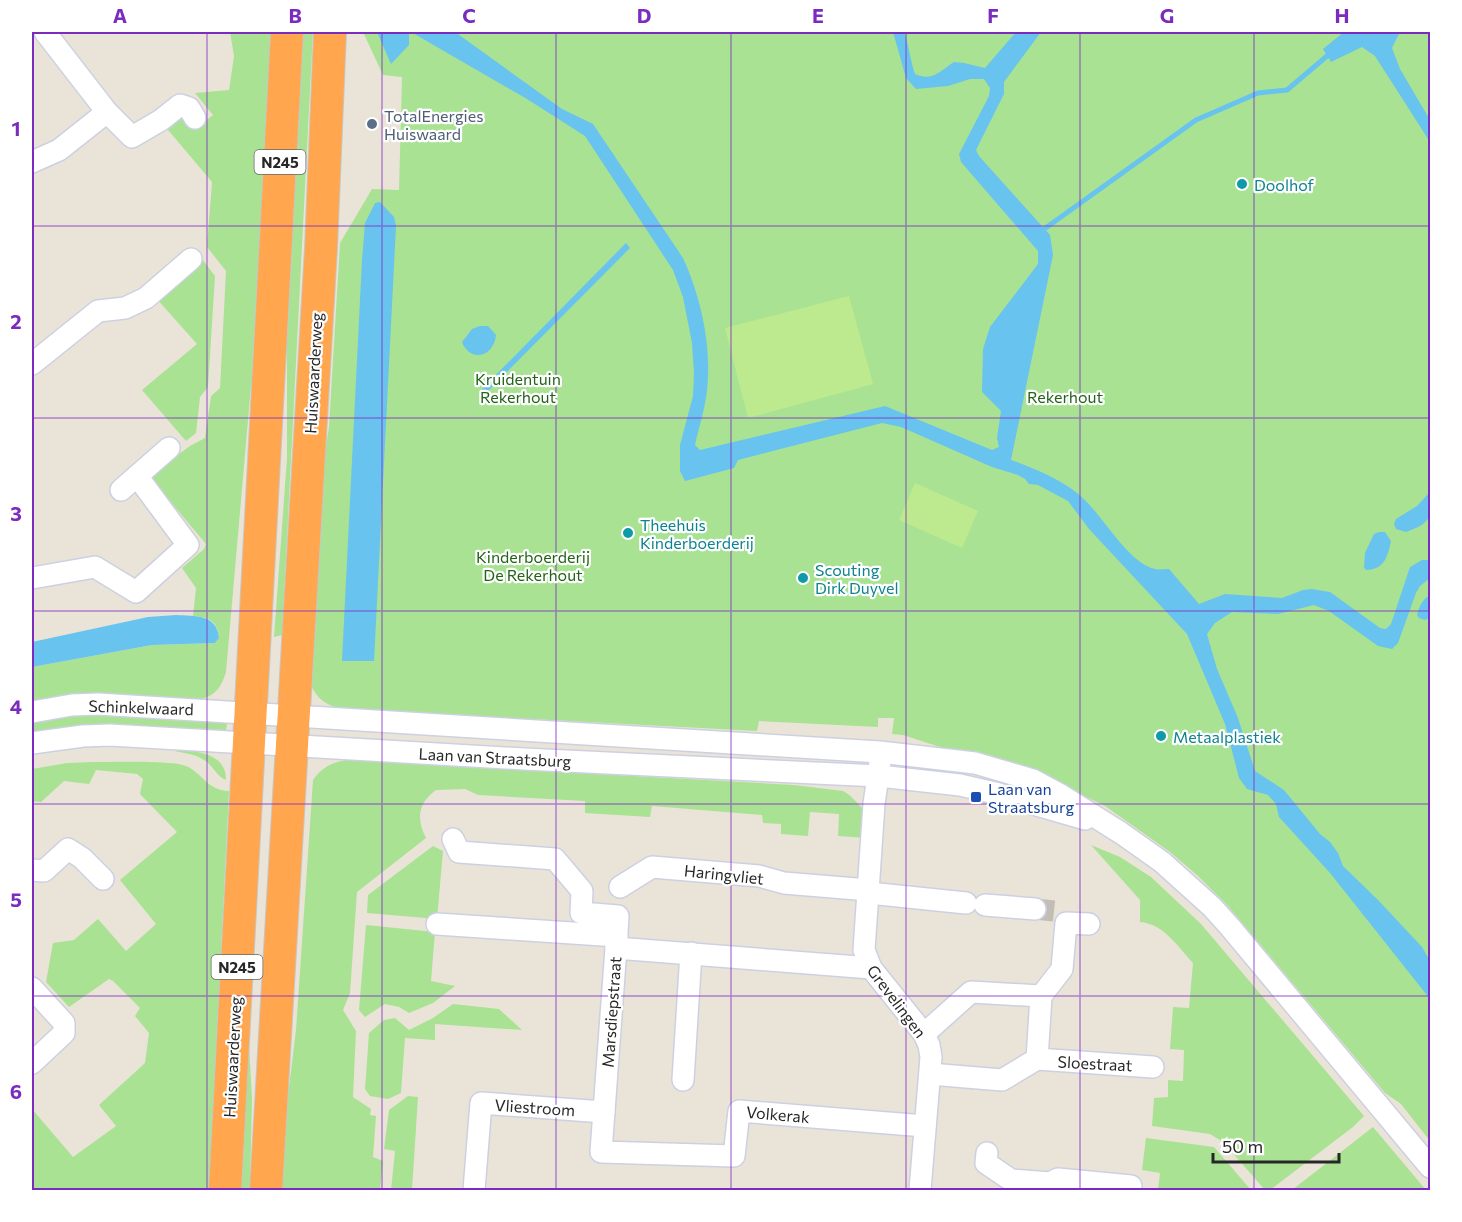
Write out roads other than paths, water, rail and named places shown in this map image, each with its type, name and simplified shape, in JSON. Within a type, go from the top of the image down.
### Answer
[{"type":"highway","name":"Huiswaarderweg","points":[[225,1191],[287,32]]},
{"type":"highway","name":"Huiswaarderweg","points":[[266,1191],[321,248],[342,35]]},
{"type":"highway","points":[[321,248],[342,222]]},
{"type":"street","points":[[45,32],[107,112],[132,137],[161,120],[180,105],[189,108],[195,118]]},
{"type":"street","points":[[32,162],[59,150],[107,112]]},
{"type":"street","points":[[34,357],[98,311],[126,308],[146,298],[191,259]]},
{"type":"street","points":[[121,490],[170,448]]},
{"type":"street","points":[[32,578],[96,567],[136,592],[188,545],[137,476]]},
{"type":"street","name":"Schinkelwaard","points":[[32,712],[72,705],[98,704],[251,712]]},
{"type":"street","points":[[251,712],[293,715]]},
{"type":"street","name":"Laan van Straatsburg","points":[[293,715],[880,752],[975,763],[1033,780],[1059,794],[1162,862],[1212,907],[1431,1167]]},
{"type":"street","name":"Schinkelwaard","points":[[32,743],[110,735],[249,743]]},
{"type":"street","points":[[249,743],[291,746]]},
{"type":"street","name":"Laan van Straatsburg","points":[[291,746],[879,776],[960,785],[999,794],[1112,828]]},
{"type":"street","points":[[879,776],[880,752]]},
{"type":"street","name":"Grevelingen","points":[[879,776],[874,804],[864,950],[871,968],[924,1034],[931,1051],[920,1191]]},
{"type":"street","points":[[437,924],[616,942],[618,916],[581,913],[582,891],[555,859],[459,852],[453,839]]},
{"type":"street","points":[[32,870],[44,871],[69,849],[82,858],[103,879]]},
{"type":"street","name":"Haringvliet","points":[[620,887],[652,867],[759,876],[784,883],[869,891],[1052,914],[1089,924]]},
{"type":"street","points":[[924,1034],[971,992],[1041,996],[1062,969],[1052,914]]},
{"type":"street","name":"Marsdiepstraat","points":[[601,1152],[616,942],[691,953],[871,968]]},
{"type":"street","points":[[683,1080],[691,953]]},
{"type":"street","points":[[32,988],[64,1023],[64,1033],[32,1063]]},
{"type":"street","name":"Sloestraat","points":[[1037,1059],[1041,996]]},
{"type":"street","name":"Sloestraat","points":[[930,1074],[1002,1080],[1037,1059],[1153,1066]]},
{"type":"street","name":"Vliestroom","points":[[474,1191],[481,1103],[603,1112]]},
{"type":"street","name":"Volkerak","points":[[601,1152],[734,1156],[739,1111],[925,1126]]},
{"type":"street","points":[[987,1153],[986,1163],[1011,1180],[1050,1183],[1058,1179],[1131,1186]]},
{"type":"water","points":[[377,32],[409,32],[409,45],[391,64]]},
{"type":"water","points":[[411,32],[455,32],[562,109],[593,124],[683,258],[695,289],[704,322],[708,357],[706,397],[695,445],[700,450],[885,406],[992,450],[999,447],[997,438],[1001,411],[982,392],[983,349],[990,327],[1038,264],[1038,251],[961,162],[959,154],[989,96],[990,88],[984,79],[970,79],[948,86],[916,89],[906,78],[893,32],[904,32],[915,74],[926,77],[936,74],[954,62],[985,68],[1016,32],[1041,32],[1004,82],[1004,94],[976,150],[1050,235],[1053,255],[1011,460],[1043,473],[1073,490],[1093,509],[1133,556],[1155,569],[1169,569],[1199,604],[1225,594],[1282,598],[1312,589],[1330,592],[1380,628],[1386,629],[1391,624],[1410,567],[1422,560],[1430,560],[1430,578],[1420,586],[1416,593],[1398,643],[1392,649],[1378,646],[1329,611],[1314,605],[1278,614],[1232,612],[1215,623],[1207,634],[1217,669],[1238,718],[1255,771],[1284,790],[1320,834],[1330,842],[1343,866],[1422,947],[1430,961],[1430,999],[1330,873],[1279,817],[1276,804],[1268,795],[1247,789],[1239,778],[1225,724],[1187,634],[1089,529],[1068,501],[1038,485],[1029,484],[1018,475],[992,467],[901,427],[882,423],[738,460],[734,468],[685,481],[680,471],[680,445],[693,396],[694,373],[692,343],[683,297],[673,270],[585,136],[527,99]]},
{"type":"water","points":[[1344,32],[1400,32],[1392,48],[1400,69],[1430,120],[1430,142],[1375,56],[1362,47],[1331,62],[1323,49]]},
{"type":"water","points":[[380,202],[394,217],[396,226],[374,661],[342,661],[365,223],[375,203]]},
{"type":"water","points":[[626,243],[630,248],[486,393],[481,390]]},
{"type":"water","points":[[488,326],[496,335],[491,348],[481,355],[476,355],[470,353],[462,342],[472,329]]},
{"type":"water","points":[[1430,492],[1430,513],[1425,522],[1406,532],[1396,529],[1394,524],[1396,519],[1417,506]]},
{"type":"water","points":[[1385,532],[1391,541],[1388,552],[1381,565],[1366,570],[1364,567],[1365,553],[1374,534]]},
{"type":"water","points":[[1430,596],[1430,618],[1425,620],[1419,618],[1417,615],[1420,606]]},
{"type":"water","points":[[197,616],[210,620],[219,638],[215,643],[152,645],[32,667],[32,642],[148,617]]},
{"type":"waterway","points":[[1040,232],[1196,120],[1258,93],[1287,90],[1327,56]]},
{"type":"tunnel","points":[[1035,909],[1054,911]]},
{"type":"place","name":"TotalEnergies Huiswaard","points":[[372,124]]},
{"type":"place","name":"Doolhof","points":[[1242,184]]},
{"type":"place","name":"Theehuis Kinderboerderij","points":[[628,533]]},
{"type":"place","name":"Scouting Dirk Duyvel","points":[[803,578]]},
{"type":"place","name":"Metaalplastiek","points":[[1161,736]]},
{"type":"place","name":"Laan van Straatsburg","points":[[976,797]]},
{"type":"park label","name":"Kruidentuin Rekerhout","points":[[518,387]]},
{"type":"park label","name":"Rekerhout","points":[[1065,396]]},
{"type":"park label","name":"Kinderboerderij De Rekerhout","points":[[533,565]]}]
